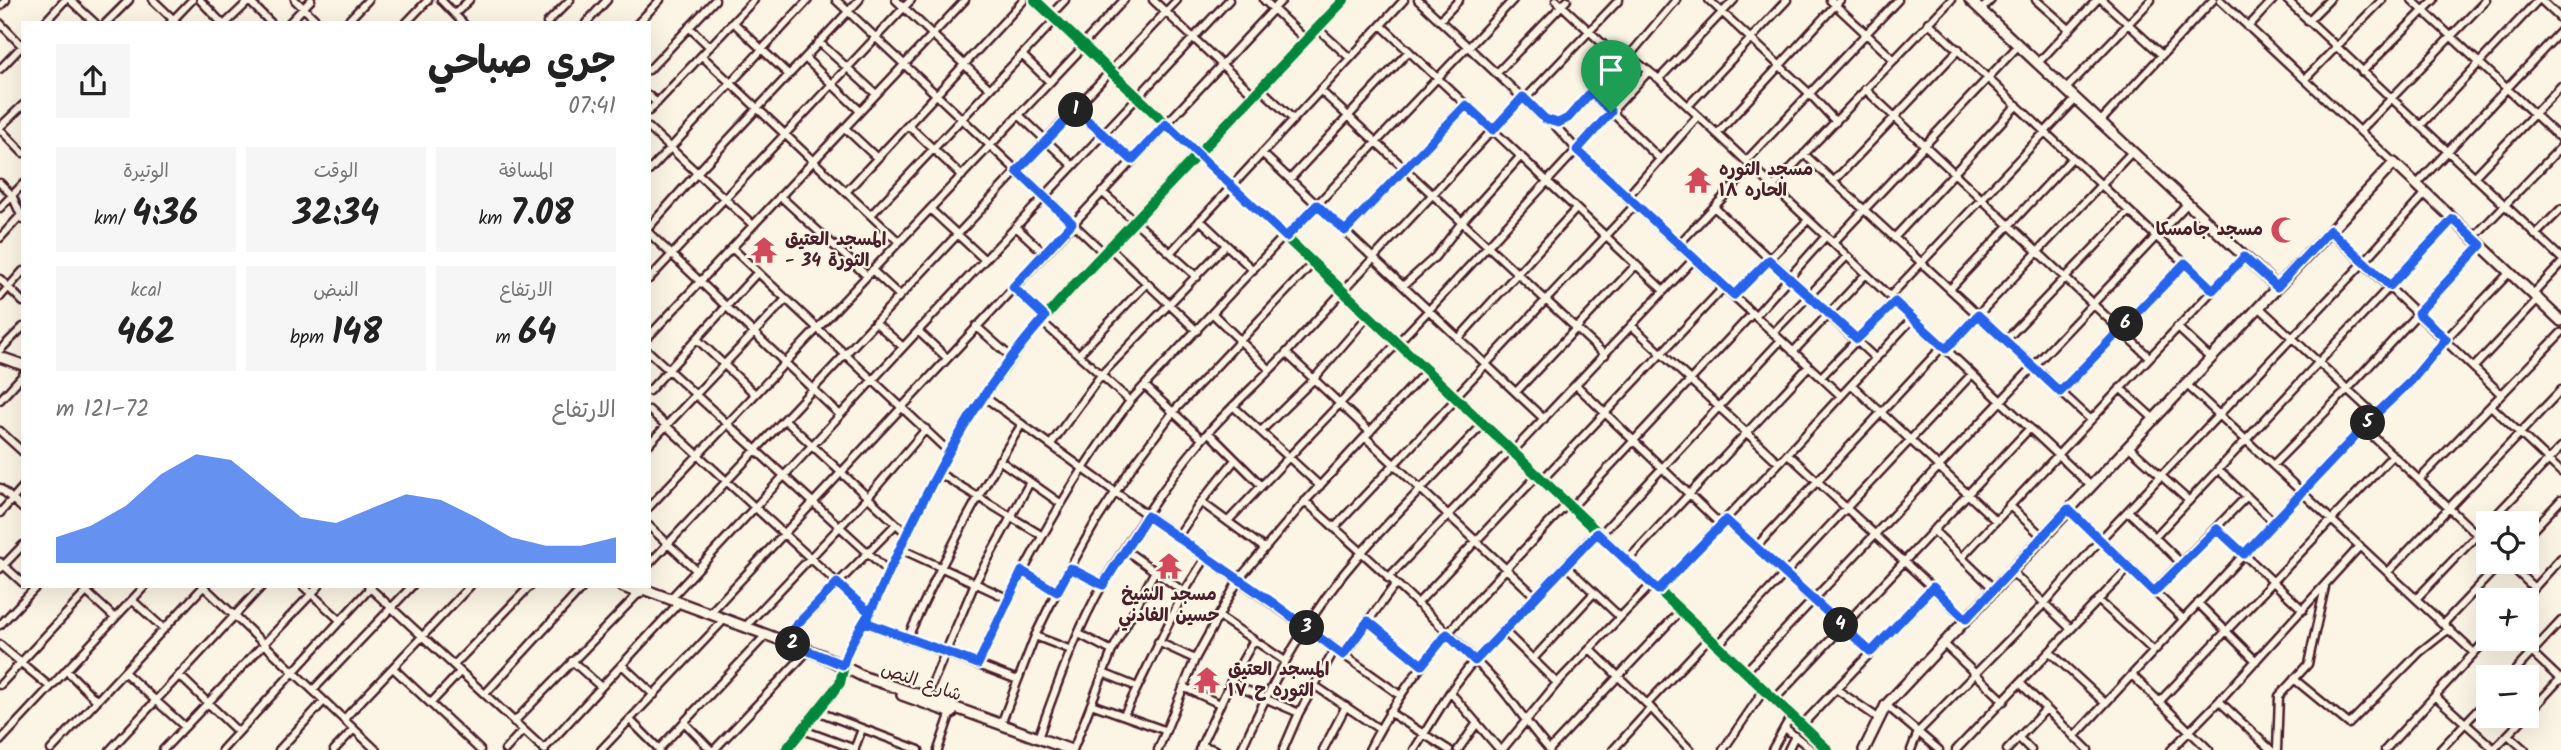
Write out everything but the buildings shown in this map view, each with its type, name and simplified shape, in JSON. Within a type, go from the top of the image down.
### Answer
[{"type":"street","points":[[0,6],[6,0]]},
{"type":"street","points":[[46,21],[68,0],[93,21]]},
{"type":"street","points":[[108,21],[129,0]]},
{"type":"street","points":[[153,0],[172,21]]},
{"type":"street","points":[[174,21],[192,0]]},
{"type":"street","points":[[200,0],[222,21]]},
{"type":"street","points":[[295,0],[317,21]]},
{"type":"street","points":[[291,21],[311,0]]},
{"type":"street","points":[[408,21],[428,0]]},
{"type":"street","points":[[441,0],[461,21]]},
{"type":"street","points":[[455,14],[469,0]]},
{"type":"street","points":[[549,21],[570,0]]},
{"type":"street","points":[[588,21],[607,0]]},
{"type":"street","points":[[651,109],[754,0]]},
{"type":"street","points":[[651,169],[808,0]]},
{"type":"street","points":[[836,0],[1072,223],[1147,283],[1197,331]]},
{"type":"street","points":[[651,225],[859,0]]},
{"type":"street","points":[[896,0],[990,89]]},
{"type":"street","points":[[651,277],[911,0]]},
{"type":"street","points":[[846,192],[1024,0]]},
{"type":"street","points":[[1035,0],[1828,750]]},
{"type":"street","points":[[871,215],[1022,55],[1065,0]]},
{"type":"street","points":[[651,505],[1124,0]]},
{"type":"street","points":[[1153,0],[1221,65],[1293,119]]},
{"type":"street","points":[[651,562],[1177,0]]},
{"type":"street","points":[[371,588],[544,750],[622,665],[673,603],[695,570],[1229,0]]},
{"type":"street","points":[[1264,0],[1306,40]]},
{"type":"street","points":[[709,613],[1282,0]]},
{"type":"street","points":[[786,750],[836,690],[847,652],[868,617],[937,471],[983,396],[1043,319],[1344,0]]},
{"type":"street","points":[[1170,253],[1404,0]]},
{"type":"street","points":[[1418,0],[1545,119],[1558,123],[1568,118],[1620,60],[1629,56],[1676,0]]},
{"type":"street","points":[[1440,20],[1460,0]]},
{"type":"street","points":[[978,664],[1007,598],[1041,535],[1130,401],[1513,0]]},
{"type":"street","points":[[1556,0],[1564,3],[1620,60]]},
{"type":"street","points":[[1038,738],[1071,650],[1103,585],[1124,549],[1202,439],[1619,0]]},
{"type":"street","points":[[1709,0],[1780,65],[1836,122]]},
{"type":"street","points":[[1659,79],[1734,0]]},
{"type":"street","points":[[1688,106],[1787,0]]},
{"type":"street","points":[[1745,161],[1898,0]]},
{"type":"street","points":[[1773,187],[1951,0]]},
{"type":"street","points":[[1970,0],[2277,287]]},
{"type":"street","points":[[1981,10],[1991,0]]},
{"type":"street","points":[[2037,64],[2068,29],[2100,0],[2162,55]]},
{"type":"street","points":[[2065,90],[2151,0]]},
{"type":"street","points":[[2200,0],[2207,6]]},
{"type":"street","points":[[2099,123],[2213,0]]},
{"type":"street","points":[[2220,0],[2561,321]]},
{"type":"street","points":[[2248,27],[2273,0]]},
{"type":"street","points":[[2287,0],[2561,258]]},
{"type":"street","points":[[2308,21],[2329,0]]},
{"type":"street","points":[[2305,79],[2382,0]]},
{"type":"street","points":[[2412,0],[2561,139]]},
{"type":"street","points":[[2362,72],[2434,0]]},
{"type":"street","points":[[2360,131],[2486,0]]},
{"type":"street","points":[[2421,125],[2539,0],[2561,19]]},
{"type":"street","points":[[226,21],[249,1],[269,21]]},
{"type":"street","points":[[640,21],[657,1]]},
{"type":"street","points":[[651,67],[712,1]]},
{"type":"street","points":[[651,334],[963,1]]},
{"type":"street","points":[[2038,1],[2068,29]]},
{"type":"street","points":[[348,21],[363,2]]},
{"type":"street","points":[[1717,134],[1835,2],[1893,59]]},
{"type":"street","points":[[1497,74],[1564,3]]},
{"type":"street","points":[[733,22],[789,75]]},
{"type":"street","points":[[1928,22],[2213,290]]},
{"type":"street","points":[[0,23],[21,44]]},
{"type":"street","points":[[1381,25],[1664,291]]},
{"type":"street","points":[[689,27],[710,47]]},
{"type":"street","points":[[1318,28],[1350,58]]},
{"type":"street","points":[[2417,184],[2561,31]]},
{"type":"street","points":[[819,42],[876,94]]},
{"type":"street","points":[[1833,243],[2018,46]]},
{"type":"street","points":[[0,69],[21,48]]},
{"type":"street","points":[[1834,181],[1959,49]]},
{"type":"street","points":[[1290,179],[1409,51]]},
{"type":"street","points":[[702,55],[899,242]]},
{"type":"street","points":[[1022,55],[1050,82]]},
{"type":"street","points":[[1629,56],[1659,79],[2091,486]]},
{"type":"street","points":[[805,58],[860,111]]},
{"type":"street","points":[[1228,521],[1429,310],[1649,71]]},
{"type":"street","points":[[2474,177],[2561,86]]},
{"type":"street","points":[[1865,89],[2149,357]]},
{"type":"street","points":[[1320,90],[1605,355]]},
{"type":"street","points":[[1591,92],[1660,159]]},
{"type":"street","points":[[651,98],[657,103]]},
{"type":"street","points":[[1821,377],[1921,263],[2075,100]]},
{"type":"street","points":[[1345,231],[1466,105]]},
{"type":"street","points":[[1894,237],[2017,105]]},
{"type":"street","points":[[21,107],[0,128],[21,151]]},
{"type":"street","points":[[1076,110],[1132,160]]},
{"type":"street","points":[[1019,115],[1073,166]]},
{"type":"street","points":[[1627,197],[1698,116]]},
{"type":"street","points":[[1552,122],[1577,150],[1841,397]]},
{"type":"street","points":[[908,125],[962,176]]},
{"type":"street","points":[[845,128],[877,158]]},
{"type":"street","points":[[651,130],[753,225]]},
{"type":"street","points":[[16,146],[21,141]]},
{"type":"street","points":[[2473,237],[2561,147]]},
{"type":"street","points":[[1262,153],[1544,419]]},
{"type":"street","points":[[1804,153],[2090,419]]},
{"type":"street","points":[[1756,547],[2132,153]]},
{"type":"street","points":[[1403,286],[1435,257],[1462,222],[1521,156]]},
{"type":"street","points":[[1950,289],[2072,158]]},
{"type":"street","points":[[1864,750],[1886,705],[2394,163]]},
{"type":"street","points":[[1678,245],[1752,167]]},
{"type":"street","points":[[0,183],[12,195],[21,215]]},
{"type":"street","points":[[0,208],[21,186]]},
{"type":"street","points":[[1102,192],[1197,276]]},
{"type":"street","points":[[1911,750],[1919,732],[2044,604],[2218,413],[2365,261],[2426,193]]},
{"type":"street","points":[[780,196],[869,273],[900,296]]},
{"type":"street","points":[[1745,672],[2187,204]]},
{"type":"street","points":[[1334,528],[1635,205]]},
{"type":"street","points":[[1714,207],[1876,359]]},
{"type":"street","points":[[1458,340],[1576,208]]},
{"type":"street","points":[[930,209],[985,260]]},
{"type":"street","points":[[2535,235],[2561,209]]},
{"type":"street","points":[[2005,341],[2129,211]]},
{"type":"street","points":[[0,238],[21,218]]},
{"type":"street","points":[[2155,537],[2320,364],[2453,219]]},
{"type":"street","points":[[1200,220],[1253,270]]},
{"type":"street","points":[[1734,295],[1808,220]]},
{"type":"street","points":[[1016,227],[1044,253]]},
{"type":"street","points":[[2330,230],[2501,394]]},
{"type":"street","points":[[651,235],[840,415]]},
{"type":"street","points":[[1369,750],[1389,712],[1447,634],[1506,569],[1754,315],[1826,236]]},
{"type":"street","points":[[1051,444],[1101,375],[1226,245]]},
{"type":"street","points":[[2273,465],[2347,390],[2481,245]]},
{"type":"street","points":[[732,248],[948,451]]},
{"type":"street","points":[[1773,333],[1847,256]]},
{"type":"street","points":[[1962,557],[2244,257]]},
{"type":"street","points":[[1388,578],[1544,419],[1694,259]]},
{"type":"street","points":[[1001,724],[1035,636],[1057,592],[1142,452],[1174,411],[1313,263]]},
{"type":"street","points":[[2060,392],[2185,263]]},
{"type":"street","points":[[2474,367],[2536,297],[2561,264]]},
{"type":"street","points":[[1516,392],[1636,265]]},
{"type":"street","points":[[2074,737],[2375,415],[2412,380],[2446,339],[2510,272]]},
{"type":"street","points":[[0,297],[21,273]]},
{"type":"street","points":[[651,389],[757,273]]},
{"type":"street","points":[[1793,352],[1866,274]]},
{"type":"street","points":[[0,279],[21,300]]},
{"type":"street","points":[[1079,354],[1147,283]]},
{"type":"street","points":[[1013,287],[1130,401]]},
{"type":"street","points":[[1417,604],[1476,541],[1605,413],[1724,287]]},
{"type":"street","points":[[651,442],[785,300]]},
{"type":"street","points":[[2259,307],[2375,415]]},
{"type":"street","points":[[1213,314],[1270,370]]},
{"type":"street","points":[[1261,431],[1313,380],[1368,316]]},
{"type":"street","points":[[1658,590],[1913,318]]},
{"type":"street","points":[[875,322],[903,347]]},
{"type":"street","points":[[976,326],[1012,358]]},
{"type":"street","points":[[1632,326],[1779,463]]},
{"type":"street","points":[[2177,327],[2210,358]]},
{"type":"street","points":[[0,349],[21,329]]},
{"type":"street","points":[[918,331],[946,357]]},
{"type":"street","points":[[2419,480],[2561,333]]},
{"type":"street","points":[[697,339],[755,394]]},
{"type":"street","points":[[1414,750],[1450,692],[1475,661],[1781,340]]},
{"type":"street","points":[[1286,353],[1368,434],[1394,464],[1536,597]]},
{"type":"street","points":[[651,354],[889,572]]},
{"type":"street","points":[[0,357],[21,364]]},
{"type":"street","points":[[0,363],[21,371]]},
{"type":"street","points":[[1627,561],[1809,366]]},
{"type":"street","points":[[1158,750],[1195,659],[1239,579],[1305,501],[1426,371]]},
{"type":"street","points":[[0,400],[21,374]]},
{"type":"street","points":[[1717,646],[1972,374]]},
{"type":"street","points":[[2186,384],[2474,653],[2390,748]]},
{"type":"street","points":[[1576,385],[1690,493],[1756,547],[1871,652]]},
{"type":"street","points":[[1852,385],[1995,520]]},
{"type":"street","points":[[1145,386],[1202,439]]},
{"type":"street","points":[[2120,388],[2154,419]]},
{"type":"street","points":[[2388,572],[2561,390]]},
{"type":"street","points":[[983,396],[1147,516],[1401,695]]},
{"type":"street","points":[[1233,406],[1320,486]]},
{"type":"street","points":[[2491,406],[2561,472]]},
{"type":"street","points":[[651,412],[784,532],[868,617],[907,639],[1018,680]]},
{"type":"street","points":[[785,420],[906,533]]},
{"type":"street","points":[[907,639],[940,566],[1022,424]]},
{"type":"street","points":[[1241,750],[1265,698],[1306,627],[1361,553],[1483,424]]},
{"type":"street","points":[[1774,700],[2030,428]]},
{"type":"street","points":[[2364,428],[2476,534]]},
{"type":"street","points":[[745,626],[867,498],[926,429]]},
{"type":"street","points":[[0,431],[21,450]]},
{"type":"street","points":[[1209,433],[1262,485]]},
{"type":"street","points":[[2128,446],[2189,501]]},
{"type":"street","points":[[2500,511],[2561,447]]},
{"type":"street","points":[[1788,454],[1966,619]]},
{"type":"street","points":[[2159,702],[2393,455]]},
{"type":"street","points":[[999,460],[1060,503]]},
{"type":"street","points":[[1178,537],[1201,502],[1235,460]]},
{"type":"street","points":[[2219,470],[2274,522]]},
{"type":"street","points":[[937,471],[1041,535]]},
{"type":"street","points":[[924,699],[975,583],[1030,482]]},
{"type":"street","points":[[0,488],[21,507]]},
{"type":"street","points":[[0,513],[21,489]]},
{"type":"street","points":[[2154,592],[2247,496]]},
{"type":"street","points":[[2539,523],[2561,500]]},
{"type":"street","points":[[1305,501],[1475,661],[1509,697],[1549,750],[1680,611]]},
{"type":"street","points":[[1201,502],[1264,548]]},
{"type":"street","points":[[2009,505],[2043,537]]},
{"type":"street","points":[[2068,509],[2183,619]]},
{"type":"street","points":[[2128,511],[2182,564]]},
{"type":"street","points":[[782,640],[896,524]]},
{"type":"street","points":[[651,528],[695,570]]},
{"type":"street","points":[[2217,529],[2303,610]]},
{"type":"street","points":[[1933,530],[1994,589]]},
{"type":"street","points":[[2416,599],[2476,536]]},
{"type":"street","points":[[2171,750],[2360,546]]},
{"type":"street","points":[[21,547],[1,565],[21,581]]},
{"type":"street","points":[[899,548],[1007,598]]},
{"type":"street","points":[[1124,549],[1184,592]]},
{"type":"street","points":[[1124,715],[1184,592],[1207,556]]},
{"type":"street","points":[[2518,574],[2534,588],[2560,561]]},
{"type":"street","points":[[1566,566],[1620,617]]},
{"type":"street","points":[[1070,568],[1103,585]]},
{"type":"street","points":[[1956,750],[2129,568]]},
{"type":"street","points":[[1022,571],[1057,592]]},
{"type":"street","points":[[1072,750],[1112,651],[1156,571]]},
{"type":"street","points":[[2011,571],[2071,629]]},
{"type":"street","points":[[2294,678],[2349,724],[2446,627],[2494,574]]},
{"type":"street","points":[[1450,692],[1501,750],[1524,720],[1651,584]]},
{"type":"street","points":[[2277,750],[2279,696],[2308,664],[2326,584]]},
{"type":"street","points":[[1343,655],[1395,585]]},
{"type":"street","points":[[1802,725],[1933,587]]},
{"type":"street","points":[[0,625],[28,588]]},
{"type":"street","points":[[0,741],[143,588]]},
{"type":"street","points":[[51,750],[203,588]]},
{"type":"street","points":[[205,588],[376,750]]},
{"type":"street","points":[[110,750],[260,588]]},
{"type":"street","points":[[305,588],[341,621]]},
{"type":"street","points":[[163,750],[317,588]]},
{"type":"street","points":[[222,750],[295,673],[369,588]]},
{"type":"street","points":[[313,690],[410,588]]},
{"type":"street","points":[[344,719],[468,588]]},
{"type":"street","points":[[454,666],[528,588]]},
{"type":"street","points":[[485,694],[582,588]]},
{"type":"street","points":[[0,685],[89,589],[115,618]]},
{"type":"street","points":[[514,722],[637,590]]},
{"type":"street","name":"شارع النص","points":[[637,590],[844,668]]},
{"type":"street","points":[[1533,659],[1594,593]]},
{"type":"street","points":[[132,600],[164,629]]},
{"type":"street","points":[[2098,600],[2154,651]]},
{"type":"street","name":"شارع النص","points":[[673,603],[709,613],[782,640],[864,677],[1001,724],[1038,738],[1050,746]]},
{"type":"street","points":[[2198,603],[2256,661]]},
{"type":"street","points":[[1218,616],[1285,661]]},
{"type":"street","points":[[1368,621],[1422,665]]},
{"type":"street","points":[[2520,665],[2561,621]]},
{"type":"street","points":[[601,750],[721,623]]},
{"type":"street","points":[[1504,631],[1557,684]]},
{"type":"street","points":[[1079,634],[1112,651]]},
{"type":"street","points":[[1035,636],[1071,650]]},
{"type":"street","points":[[630,720],[659,750],[763,638]]},
{"type":"street","points":[[1614,750],[1709,638]]},
{"type":"street","points":[[1216,750],[1200,747],[1254,640]]},
{"type":"street","points":[[1158,642],[1195,659]]},
{"type":"street","points":[[1943,643],[2004,701]]},
{"type":"street","points":[[0,645],[50,687]]},
{"type":"street","points":[[1283,750],[1299,713],[1335,649]]},
{"type":"street","points":[[1590,649],[1690,750]]},
{"type":"street","points":[[2050,652],[2105,703]]},
{"type":"street","points":[[2532,652],[2561,679],[2539,702]]},
{"type":"street","points":[[684,723],[713,750],[806,653]]},
{"type":"street","points":[[572,661],[601,687]]},
{"type":"street","points":[[622,665],[654,695]]},
{"type":"street","points":[[393,668],[480,750]]},
{"type":"street","points":[[66,670],[97,701]]},
{"type":"street","points":[[431,703],[460,671]]},
{"type":"street","points":[[124,672],[185,727]]},
{"type":"street","points":[[1103,673],[1137,687]]},
{"type":"street","points":[[179,675],[238,732]]},
{"type":"street","points":[[2132,675],[2209,750]]},
{"type":"street","points":[[1230,684],[1299,713]]},
{"type":"street","points":[[2021,684],[2088,750]]},
{"type":"street","points":[[1314,685],[1379,729]]},
{"type":"street","points":[[1183,687],[1220,704]]},
{"type":"street","points":[[1836,689],[1878,718]]},
{"type":"street","points":[[1723,750],[1764,690]]},
{"type":"street","points":[[2435,696],[2494,750],[2514,728]]},
{"type":"street","name":"شارع النص","points":[[924,699],[951,712],[1050,746],[1072,750]]},
{"type":"street","points":[[279,750],[324,701]]},
{"type":"street","points":[[2219,701],[2271,750]]},
{"type":"street","points":[[1091,704],[1164,730]]},
{"type":"street","points":[[1886,705],[1939,750]]},
{"type":"street","points":[[1323,750],[1346,706]]},
{"type":"street","points":[[2007,750],[2046,709]]},
{"type":"street","points":[[819,712],[898,747],[919,750]]},
{"type":"street","points":[[938,750],[951,712]]},
{"type":"street","points":[[1389,712],[1449,750]]},
{"type":"street","points":[[2440,750],[2476,712]]},
{"type":"street","points":[[1772,750],[1791,716]]},
{"type":"street","points":[[1458,750],[1477,723]]},
{"type":"street","points":[[1785,728],[1812,750]]},
{"type":"street","points":[[334,750],[354,729]]},
{"type":"street","points":[[803,730],[854,750],[862,729]]},
{"type":"street","points":[[505,750],[523,730]]},
{"type":"street","points":[[2508,735],[2525,750]]},
{"type":"street","points":[[1788,750],[1795,736]]},
{"type":"street","points":[[2019,738],[2031,750]]},
{"type":"cycle path","points":[[1035,0],[1828,750]]},
{"type":"cycle path","points":[[786,750],[840,683],[847,652],[870,613],[937,472],[966,421],[1030,335],[1072,287],[1344,0]]},
{"type":"place","name":"مسجد الثوره الحاره ١٨","points":[[1698,180]]},
{"type":"place","name":"مسجد جامسكا","points":[[2284,230]]},
{"type":"place","name":"المسجد العتيق - الثورة 34","points":[[764,250]]},
{"type":"place","name":"مسجد الشيخ حسين الفادني","points":[[1169,566]]},
{"type":"place","name":"المسجد العتيق الثوره ح ١٧","points":[[1207,680]]},
{"type":"route","points":[[1611,112],[1577,150],[1734,295],[1769,260],[1857,339],[1895,302],[1946,349],[1978,315],[2060,392],[2185,263],[2213,290],[2244,257],[2277,287],[2330,230],[2390,286],[2453,219],[2481,245],[2418,313],[2446,339],[2412,380],[2375,415],[2244,554],[2217,529],[2154,592],[2068,509],[1966,619],[1933,587],[1871,652],[1726,520],[1658,590],[1597,533],[1475,661],[1447,634],[1422,665],[1368,621],[1343,655],[1147,516],[1103,585],[1070,568],[1057,592],[1022,571],[978,664],[865,622],[870,613],[837,583],[782,640],[843,665],[847,652],[870,613],[918,508],[948,451],[990,386],[1045,317],[1013,287],[1072,223],[1017,171],[1076,110],[1132,160],[1166,124],[1286,237],[1317,205],[1345,231],[1466,105],[1493,130],[1523,97],[1545,119],[1552,122],[1563,122],[1591,92],[1611,112]]}]
